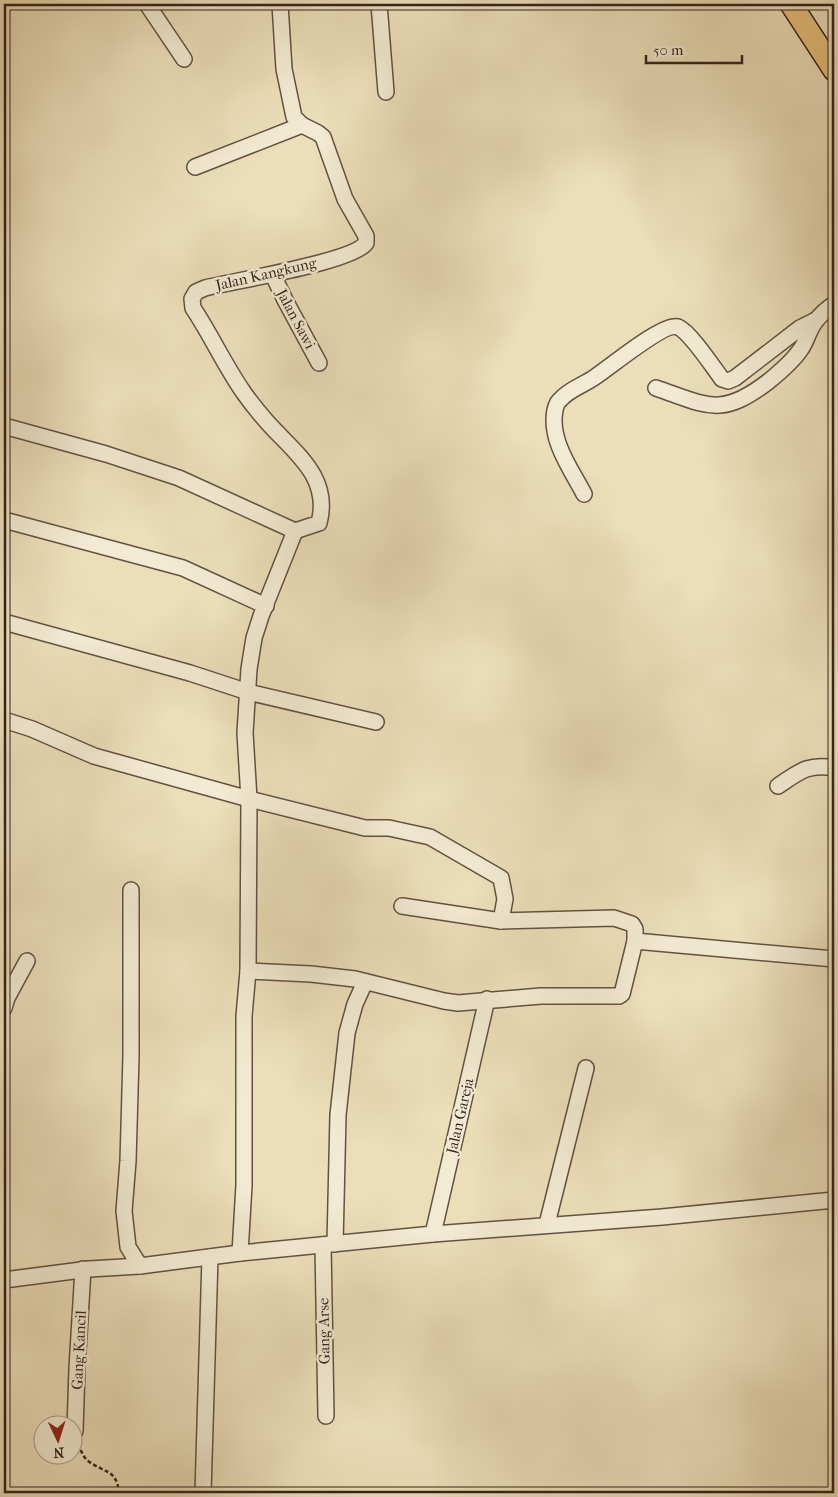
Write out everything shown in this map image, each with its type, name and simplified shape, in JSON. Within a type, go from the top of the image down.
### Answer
[{"type":"highway","points":[[791,4],[834,70]]},
{"type":"street","points":[[147,4],[184,60]]},
{"type":"street","points":[[195,167],[302,125],[293,114],[284,69],[280,4]]},
{"type":"street","points":[[379,4],[386,92]]},
{"type":"street","name":"Jalan Kangkung","points":[[295,531],[319,523],[322,506],[315,479],[310,468],[296,451],[268,424],[244,394],[193,308],[192,303],[196,292],[206,288],[273,275],[359,250],[366,243],[366,236],[346,199],[323,137],[302,125]]},
{"type":"street","name":"Jalan Sawi","points":[[273,275],[319,363]]},
{"type":"street","points":[[584,494],[562,453],[557,438],[556,407],[560,400],[569,392],[595,377],[626,354],[669,327],[676,326],[684,331],[722,379],[728,381],[735,378],[800,328],[816,320],[834,304]]},
{"type":"street","points":[[656,388],[712,406],[735,404],[755,392],[792,360],[801,350],[816,320]]},
{"type":"street","points":[[4,426],[106,454],[179,478],[295,531],[254,638],[249,668],[245,733],[249,799],[248,971],[244,1016],[244,1185],[240,1253]]},
{"type":"street","points":[[4,520],[183,568],[266,606]]},
{"type":"street","points":[[4,622],[190,673],[248,692],[376,722]]},
{"type":"street","points":[[4,720],[32,729],[94,756],[249,799],[365,828],[389,828],[430,837],[501,878],[505,899],[500,921]]},
{"type":"street","points":[[778,786],[802,770],[812,766],[834,768]]},
{"type":"street","points":[[131,890],[131,1056],[128,1161],[124,1211],[128,1247],[140,1266]]},
{"type":"street","points":[[248,971],[311,974],[356,979],[444,1001],[458,1002],[540,996],[619,996],[622,994],[635,941],[635,929],[628,921],[614,918],[500,921],[402,906]]},
{"type":"street","points":[[635,941],[834,959]]},
{"type":"street","points":[[4,1008],[11,990],[27,962]]},
{"type":"street","name":"Gang Arse","points":[[326,1416],[329,1244],[338,1115],[347,1034],[355,1004],[365,982]]},
{"type":"street","name":"Jalan Gareja","points":[[433,1234],[486,999]]},
{"type":"street","points":[[547,1224],[586,1068]]},
{"type":"street","points":[[4,1280],[83,1269],[140,1266],[329,1244],[547,1224],[662,1217],[834,1200]]},
{"type":"street","points":[[203,1493],[210,1258]]},
{"type":"street","name":"Gang Kancil","points":[[76,1414],[83,1269]]},
{"type":"path","points":[[82,1451],[89,1461],[108,1470],[113,1475],[118,1484],[119,1493]]}]
